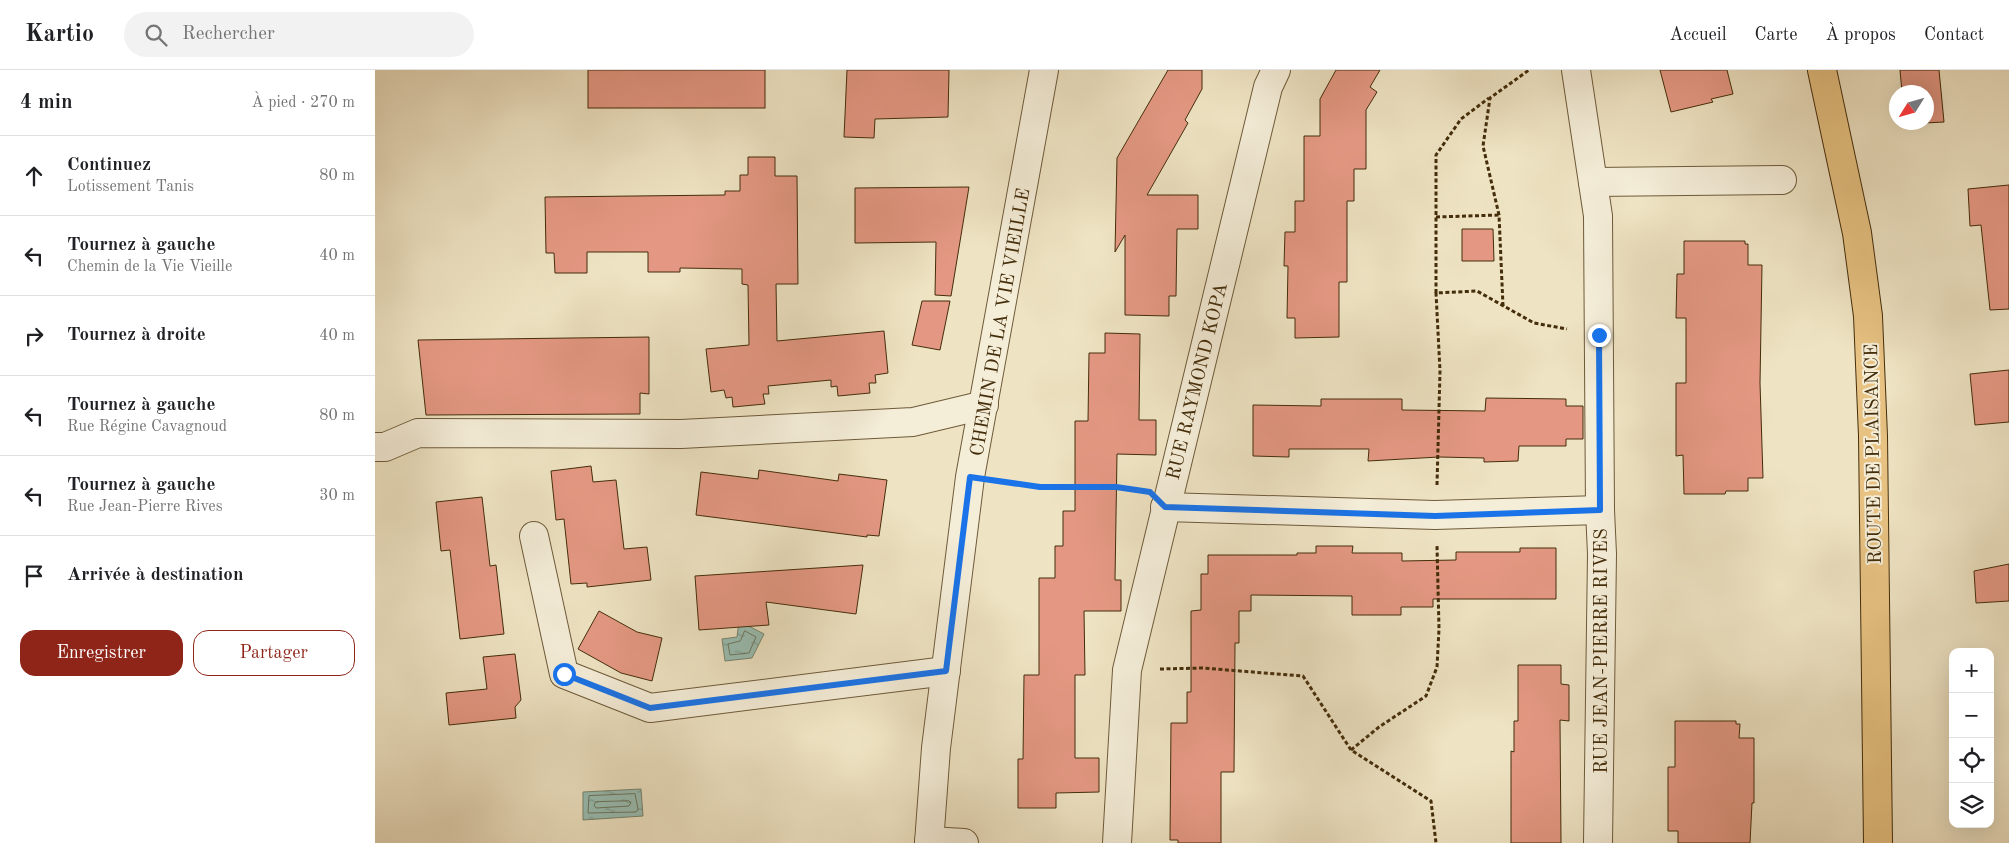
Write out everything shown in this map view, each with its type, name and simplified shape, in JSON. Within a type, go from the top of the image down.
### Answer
[{"type":"main road","name":"ROUTE DE PLAISANCE","points":[[1822,70],[1857,233],[1868,316],[1873,436],[1878,843]]},
{"type":"street","name":"CHEMIN DE LA VIE VIEILLE","points":[[929,842],[936,748],[970,477],[1044,70]]},
{"type":"street","name":"RUE RAYMOND KOPA","points":[[1117,843],[1127,670],[1268,87],[1276,70]]},
{"type":"street","name":"RUE JEAN-PIERRE RIVES","points":[[1576,70],[1598,216],[1602,554],[1599,843]]},
{"type":"street","points":[[1593,182],[1782,180]]},
{"type":"street","points":[[375,447],[385,446],[418,433],[681,434],[913,422],[984,405]]},
{"type":"street","points":[[1165,507],[1435,516],[1600,510]]},
{"type":"street","points":[[534,536],[564,674],[650,708],[946,671]]},
{"type":"street","points":[[929,842],[964,843]]},
{"type":"path","points":[[1351,750],[1379,727],[1426,696],[1437,668],[1439,629],[1435,516],[1440,434],[1440,371],[1436,293],[1436,155],[1461,119],[1529,70]]},
{"type":"path","points":[[1490,98],[1483,146],[1499,215],[1503,306]]},
{"type":"path","points":[[1436,217],[1499,215]]},
{"type":"path","points":[[1436,293],[1477,291],[1534,322],[1599,335]]},
{"type":"path","points":[[970,477],[1040,487],[1116,487],[1150,492],[1165,507]]},
{"type":"path","points":[[1127,670],[1202,668],[1303,676],[1351,750],[1431,801],[1435,843]]},
{"type":"water","points":[[739,621],[764,634],[752,658],[725,661],[722,639],[737,637]]},
{"type":"water","points":[[641,789],[643,816],[583,820],[583,792]]},
{"type":"building","points":[[588,70],[765,70],[765,108],[588,108]]},
{"type":"building","points":[[847,70],[949,70],[948,117],[875,119],[874,138],[844,137]]},
{"type":"building","points":[[1168,70],[1202,70],[1202,89],[1185,120],[1188,123],[1147,195],[1198,195],[1198,229],[1177,229],[1176,296],[1169,296],[1169,316],[1125,315],[1125,235],[1115,252],[1117,158]]},
{"type":"building","points":[[1336,70],[1380,70],[1370,87],[1377,92],[1366,110],[1366,169],[1354,169],[1354,201],[1347,201],[1347,282],[1339,282],[1339,337],[1295,338],[1295,318],[1287,318],[1288,266],[1284,266],[1285,232],[1295,232],[1295,201],[1304,201],[1304,136],[1320,136],[1320,99]]},
{"type":"building","points":[[1660,70],[1727,70],[1733,94],[1711,99],[1713,102],[1671,112]]},
{"type":"building","points":[[1900,70],[1939,70],[1944,122],[1934,122],[1934,85],[1901,85]]},
{"type":"building","points":[[748,157],[775,157],[775,176],[797,176],[798,284],[776,284],[777,341],[884,331],[888,373],[875,375],[876,383],[869,383],[870,393],[838,396],[837,386],[831,387],[831,380],[768,386],[769,394],[763,394],[765,404],[733,407],[732,397],[726,398],[724,390],[711,392],[706,349],[749,345],[748,285],[742,284],[742,269],[680,268],[680,272],[648,272],[648,252],[587,252],[587,273],[555,273],[554,253],[546,253],[545,197],[725,195],[725,191],[740,191],[740,175],[748,175]]},
{"type":"building","points":[[2009,185],[2009,309],[1990,310],[1981,225],[1970,226],[1968,189]]},
{"type":"building","points":[[969,187],[951,296],[935,295],[936,242],[855,243],[855,188]]},
{"type":"building","points":[[1462,229],[1493,229],[1494,261],[1462,261]]},
{"type":"building","points":[[1684,241],[1745,241],[1745,244],[1748,244],[1748,265],[1762,265],[1760,383],[1763,478],[1748,478],[1748,491],[1726,491],[1725,494],[1684,494],[1683,455],[1676,456],[1676,383],[1686,383],[1686,318],[1676,318],[1677,274],[1684,274]]},
{"type":"building","points":[[922,301],[950,301],[940,350],[912,345]]},
{"type":"building","points":[[1105,333],[1140,334],[1139,420],[1156,420],[1156,455],[1117,454],[1115,580],[1121,580],[1121,611],[1084,611],[1085,675],[1075,675],[1075,758],[1099,758],[1099,792],[1056,793],[1056,808],[1018,808],[1018,759],[1023,759],[1024,675],[1039,675],[1039,578],[1055,578],[1055,546],[1063,546],[1063,511],[1075,511],[1075,421],[1088,421],[1089,353],[1105,353]]},
{"type":"building","points":[[649,337],[649,394],[640,393],[640,414],[426,415],[418,340]]},
{"type":"building","points":[[2009,370],[2009,422],[1975,425],[1970,374]]},
{"type":"building","points":[[1486,398],[1566,399],[1566,406],[1583,406],[1583,439],[1566,439],[1566,446],[1519,446],[1518,461],[1484,462],[1484,458],[1439,457],[1368,461],[1369,449],[1289,449],[1289,457],[1253,456],[1253,405],[1321,406],[1321,399],[1402,399],[1402,410],[1485,411]]},
{"type":"building","points":[[591,466],[593,482],[616,480],[624,549],[647,547],[651,580],[587,587],[587,583],[571,584],[564,519],[556,520],[551,471]]},
{"type":"building","points":[[759,470],[838,481],[839,474],[887,480],[879,536],[867,535],[867,537],[696,515],[701,472],[758,479]]},
{"type":"building","points":[[482,497],[490,566],[496,565],[504,634],[460,639],[450,550],[441,551],[436,502]]},
{"type":"building","points":[[1316,546],[1353,546],[1352,553],[1402,553],[1402,561],[1456,560],[1456,552],[1520,552],[1520,548],[1556,548],[1556,599],[1433,599],[1433,607],[1401,607],[1401,615],[1352,615],[1352,596],[1251,595],[1251,611],[1239,611],[1239,643],[1235,643],[1234,772],[1221,772],[1221,843],[1178,843],[1178,840],[1170,840],[1171,723],[1187,723],[1187,692],[1191,692],[1191,611],[1201,610],[1201,574],[1208,574],[1208,555],[1297,555],[1297,553],[1316,553]]},
{"type":"building","points":[[2009,564],[2009,601],[1976,603],[1974,571]]},
{"type":"building","points":[[863,565],[856,614],[766,602],[769,625],[699,630],[695,576]]},
{"type":"building","points":[[599,611],[637,632],[662,638],[652,681],[621,673],[578,649]]},
{"type":"building","points":[[515,654],[521,700],[515,707],[516,718],[449,725],[446,693],[487,689],[483,657]]},
{"type":"building","points":[[1518,665],[1561,665],[1561,684],[1569,685],[1569,721],[1560,720],[1561,843],[1511,843],[1511,751],[1514,752],[1514,721],[1518,721]]},
{"type":"building","points":[[1675,721],[1736,721],[1736,724],[1740,724],[1739,738],[1754,738],[1754,803],[1752,803],[1750,843],[1678,843],[1678,831],[1668,831],[1668,767],[1675,767]]},
{"type":"route","points":[[564,674],[650,708],[946,671],[970,477],[1040,487],[1116,487],[1150,492],[1165,507],[1435,516],[1600,510],[1599,335]]}]
